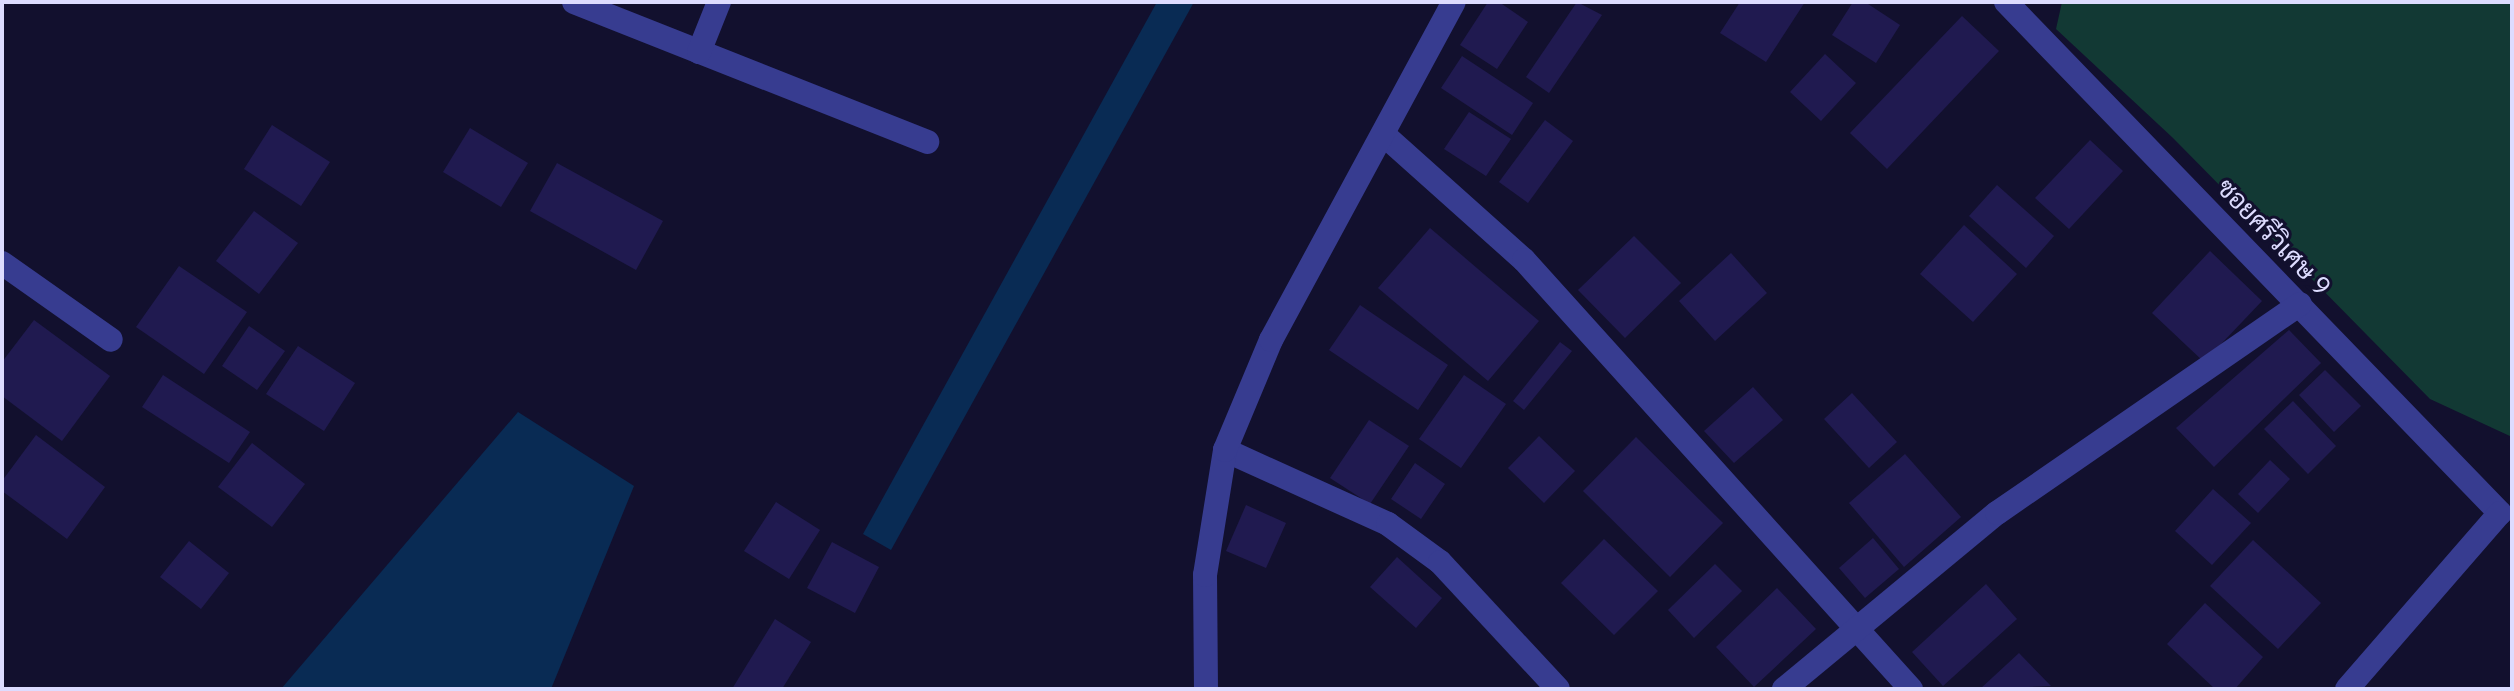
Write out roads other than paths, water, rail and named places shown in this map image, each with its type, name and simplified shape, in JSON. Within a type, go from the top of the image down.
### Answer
[{"type":"street","points":[[574,2],[927,142]]},
{"type":"street","points":[[699,52],[719,2]]},
{"type":"street","points":[[1206,689],[1205,575],[1225,450],[1271,340],[1454,2]]},
{"type":"street","name":"ซอยศรีวิเศษ 9","points":[[2006,2],[2500,513],[2347,689]]},
{"type":"street","points":[[1383,134],[1524,260],[1853,630],[1911,689]]},
{"type":"street","points":[[2,263],[111,340]]},
{"type":"street","points":[[1784,689],[1997,513],[2300,304]]},
{"type":"street","points":[[1225,450],[1388,524],[1440,562],[1558,689]]},
{"type":"water","points":[[1157,2],[1194,2],[891,550],[863,534]]},
{"type":"water","points":[[518,412],[634,486],[551,689],[281,689]]}]
